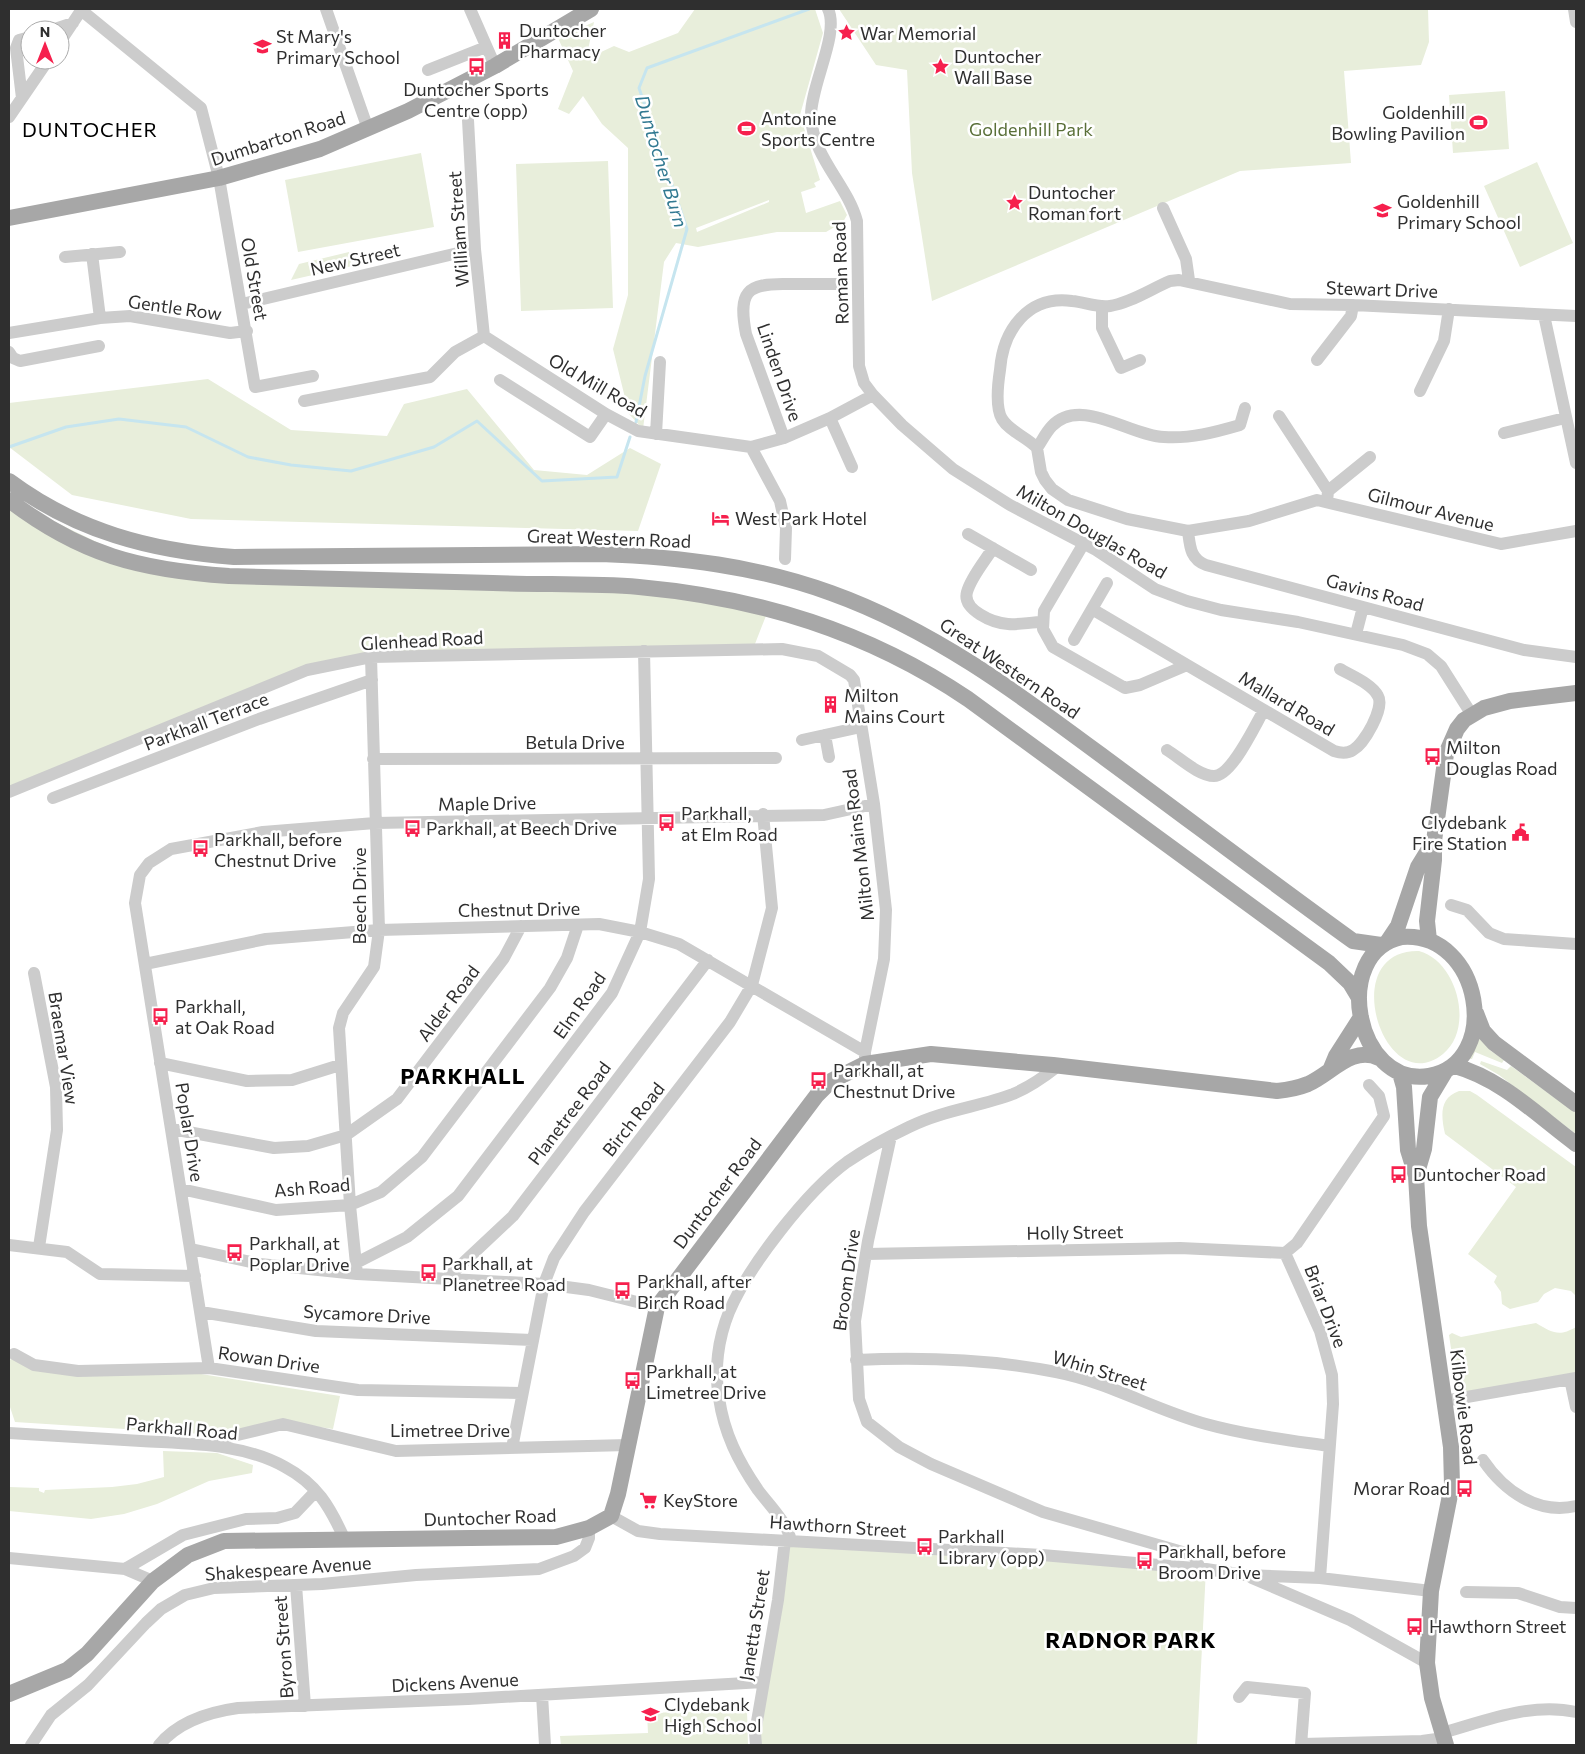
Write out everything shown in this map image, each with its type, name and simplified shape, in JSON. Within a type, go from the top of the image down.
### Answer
[{"type":"main road","name":"Dumbarton Road","points":[[9,218],[218,178],[320,149],[368,129],[495,66],[591,9]]},
{"type":"main road","name":"Great Western Road","points":[[9,482],[44,505],[94,530],[139,544],[184,553],[234,557],[601,554],[651,556],[746,569],[831,593],[902,623],[981,668],[1353,941],[1384,943]]},
{"type":"main road","points":[[9,500],[34,520],[80,546],[125,561],[173,572],[229,576],[644,588],[712,596],[769,608],[842,632],[908,663],[968,699],[1329,963],[1350,983],[1359,998]]},
{"type":"main road","points":[[1429,940],[1427,921],[1434,860],[1434,841],[1449,744],[1456,729],[1472,715],[1484,708],[1510,701],[1576,693]]},
{"type":"main road","points":[[1434,841],[1418,867],[1398,926],[1370,958],[1363,973],[1359,998],[1361,1017],[1370,1042],[1379,1058],[1400,1073],[1423,1077],[1450,1069],[1474,1071],[1499,1086],[1576,1144]]},
{"type":"main road","points":[[1384,943],[1409,936],[1429,940],[1446,949],[1460,963],[1469,981],[1475,1011],[1483,1031],[1494,1043],[1576,1104]]},
{"type":"main road","points":[[1416,1176],[1424,1149],[1430,1097],[1468,1043],[1475,1011]]},
{"type":"main road","name":"Duntocher Road","points":[[1331,1068],[1336,1056],[1361,1017]]},
{"type":"main road","name":"Duntocher Road","points":[[9,1694],[67,1670],[88,1654],[153,1581],[188,1555],[224,1541],[344,1538],[556,1537],[589,1528],[611,1516],[628,1445],[656,1307],[817,1095],[831,1081],[865,1058],[931,1054],[1058,1066],[1276,1092],[1308,1084],[1350,1058],[1373,1055],[1379,1058]]},
{"type":"main road","name":"Kilbowie Road","points":[[1400,1073],[1404,1087],[1408,1150],[1416,1176],[1419,1226],[1451,1447],[1452,1485],[1431,1591],[1427,1663],[1432,1698],[1444,1739]]},
{"type":"street","points":[[70,27],[82,9]]},
{"type":"street","name":"Old Street","points":[[82,9],[201,108],[218,178],[242,304],[255,387],[313,376]]},
{"type":"street","points":[[326,9],[368,129]]},
{"type":"street","points":[[470,9],[495,66]]},
{"type":"street","points":[[1574,9],[1576,22]]},
{"type":"street","name":"Roman Road","points":[[830,11],[830,37],[820,67],[812,106],[812,127],[824,162],[851,203],[858,222],[860,366],[864,383],[873,395]]},
{"type":"street","points":[[20,40],[16,48],[22,98]]},
{"type":"street","points":[[428,70],[486,47]]},
{"type":"street","points":[[9,117],[41,70]]},
{"type":"street","name":"William Street","points":[[468,120],[475,249],[484,336]]},
{"type":"street","points":[[1163,208],[1186,259],[1189,280]]},
{"type":"street","name":"New Street","points":[[242,304],[475,249]]},
{"type":"street","points":[[65,257],[120,252]]},
{"type":"street","points":[[92,254],[100,318]]},
{"type":"street","name":"Stewart Drive","points":[[1037,448],[1007,424],[1000,414],[999,371],[1004,341],[1015,322],[1040,304],[1062,300],[1102,306],[1120,303],[1170,281],[1189,280],[1290,304],[1449,309],[1576,316]]},
{"type":"street","name":"Linden Drive","points":[[784,438],[746,334],[743,320],[745,298],[751,289],[763,284],[838,284]]},
{"type":"street","points":[[1317,360],[1350,316],[1352,305]]},
{"type":"street","points":[[1102,306],[1102,328],[1121,368],[1140,360]]},
{"type":"street","points":[[1420,391],[1444,341],[1449,309]]},
{"type":"street","points":[[1544,315],[1576,463]]},
{"type":"street","name":"Gentle Row","points":[[9,333],[100,318],[130,316],[230,333],[246,331]]},
{"type":"street","points":[[304,401],[430,377],[455,352],[484,336]]},
{"type":"street","name":"Old Mill Road","points":[[484,336],[606,414],[638,431],[656,434],[751,447],[784,438],[830,418],[873,395]]},
{"type":"street","points":[[9,352],[13,358],[20,361],[99,346]]},
{"type":"street","points":[[656,434],[660,362]]},
{"type":"street","points":[[500,380],[590,438],[606,414]]},
{"type":"street","name":"Milton Douglas Road","points":[[873,395],[902,425],[960,474],[1010,505],[1084,543],[1143,582],[1187,601],[1221,610],[1298,622],[1418,649],[1435,659],[1472,715]]},
{"type":"street","points":[[1037,448],[1052,426],[1064,417],[1077,414],[1095,416],[1146,435],[1178,437],[1215,432],[1240,425],[1245,408]]},
{"type":"street","points":[[1279,416],[1331,499],[1370,457]]},
{"type":"street","points":[[830,418],[852,467]]},
{"type":"street","points":[[1504,433],[1566,418]]},
{"type":"street","points":[[751,447],[780,501],[786,528],[785,559]]},
{"type":"street","name":"Gilmour Avenue","points":[[1037,448],[1041,472],[1045,480],[1052,489],[1068,500],[1127,519],[1188,531],[1228,526],[1312,500],[1331,499],[1501,544],[1576,531]]},
{"type":"street","name":"Gavins Road","points":[[1188,531],[1192,554],[1200,563],[1524,650],[1576,657]]},
{"type":"street","points":[[968,534],[1031,570]]},
{"type":"street","points":[[1084,543],[1044,611],[1042,622],[1046,638],[1053,646],[1120,687],[1140,685],[1187,665]]},
{"type":"street","points":[[993,548],[967,591],[968,603],[972,608],[998,622],[1014,624],[1042,622]]},
{"type":"street","points":[[1074,640],[1107,583]]},
{"type":"street","points":[[1356,634],[1363,607]]},
{"type":"street","name":"Mallard Road","points":[[1092,609],[1334,751],[1353,751],[1379,713],[1380,698],[1371,687],[1340,669]]},
{"type":"street","name":"Glenhead Road","points":[[9,792],[307,670],[371,658],[782,649],[802,651],[834,663],[854,680]]},
{"type":"street","name":"Elm Road","points":[[356,1269],[407,1237],[458,1196],[612,993],[640,932],[649,879],[644,651]]},
{"type":"street","name":"Beech Drive","points":[[356,1269],[340,1065],[339,1028],[343,1013],[374,967],[379,930],[371,658]]},
{"type":"street","name":"Parkhall Terrace","points":[[53,798],[259,719],[372,680]]},
{"type":"street","name":"Milton Mains Road","points":[[854,680],[874,804],[886,910],[884,959],[865,1058]]},
{"type":"street","points":[[1167,750],[1202,772],[1214,776],[1221,774],[1230,766],[1264,710]]},
{"type":"street","points":[[802,740],[861,727]]},
{"type":"street","points":[[825,735],[829,757]]},
{"type":"street","name":"Betula Drive","points":[[373,759],[646,760],[776,758]]},
{"type":"street","name":"Maple Drive","points":[[135,903],[140,875],[149,863],[171,849],[263,832],[376,823],[763,814],[824,815],[874,804]]},
{"type":"street","name":"Birch Road","points":[[512,1448],[544,1284],[554,1258],[584,1212],[730,1022],[752,985],[772,908],[763,814]]},
{"type":"street","name":"Poplar Drive","points":[[135,903],[209,1368]]},
{"type":"street","points":[[1451,905],[1467,910],[1489,933],[1504,939],[1576,944]]},
{"type":"street","name":"Chestnut Drive","points":[[145,964],[266,939],[379,930],[599,924],[640,932],[679,944],[752,985],[865,1058]]},
{"type":"street","name":"Ash Road","points":[[182,1189],[276,1210],[350,1205],[381,1192],[422,1157],[550,988],[567,958],[578,925]]},
{"type":"street","name":"Alder Road","points":[[172,1129],[274,1148],[308,1146],[346,1135],[397,1099],[504,958],[521,926]]},
{"type":"street","name":"Planetree Road","points":[[447,1278],[513,1216],[708,960]]},
{"type":"street","name":"Braemar View","points":[[34,973],[56,1087],[57,1130],[39,1247]]},
{"type":"street","points":[[160,1063],[247,1081],[292,1080],[340,1065]]},
{"type":"street","points":[[788,1540],[785,1525],[734,1454],[719,1397],[716,1373],[719,1345],[729,1312],[765,1251],[803,1204],[846,1163],[891,1136],[941,1113],[1014,1094],[1040,1080],[1058,1066]]},
{"type":"street","name":"Briar Drive","points":[[1320,1578],[1329,1446],[1334,1404],[1332,1375],[1320,1331],[1285,1253],[1297,1243],[1384,1116],[1379,1096],[1368,1085]]},
{"type":"street","name":"Broom Drive","points":[[891,1136],[866,1254],[855,1320],[856,1360],[860,1399],[867,1422],[899,1447],[973,1483],[1043,1512],[1194,1556],[1200,1568]]},
{"type":"street","points":[[9,1245],[39,1247],[68,1252],[100,1274],[195,1276]]},
{"type":"street","name":"Holly Street","points":[[866,1254],[1180,1248],[1285,1253]]},
{"type":"street","points":[[191,1250],[260,1264],[356,1269],[447,1278],[544,1284],[590,1290],[656,1307]]},
{"type":"street","name":"Sycamore Drive","points":[[201,1312],[316,1331],[532,1340]]},
{"type":"street","name":"Rowan Drive","points":[[14,1354],[34,1365],[78,1371],[209,1368],[358,1390],[522,1393]]},
{"type":"street","name":"Whin Street","points":[[856,1360],[940,1359],[1004,1363],[1057,1372],[1087,1380],[1206,1424],[1262,1436],[1329,1446]]},
{"type":"street","points":[[1444,1401],[1573,1378],[1576,1407]]},
{"type":"street","name":"Limetree Drive","points":[[219,1446],[229,1437],[283,1424],[396,1450],[628,1445]]},
{"type":"street","name":"Parkhall Road","points":[[9,1433],[219,1446],[260,1455],[286,1467],[316,1491],[327,1502],[344,1538]]},
{"type":"street","points":[[1483,1460],[1494,1476],[1531,1504],[1564,1509],[1576,1506]]},
{"type":"street","points":[[125,1569],[183,1535],[246,1519],[278,1518],[295,1513],[316,1491]]},
{"type":"street","name":"Hawthorn Street","points":[[611,1516],[638,1531],[682,1536],[788,1540],[850,1546],[1042,1555],[1200,1568],[1245,1575],[1320,1578],[1431,1591]]},
{"type":"street","name":"Shakespeare Avenue","points":[[31,1745],[51,1715],[88,1685],[162,1609],[185,1595],[214,1588],[539,1569],[574,1556],[585,1548],[589,1538],[589,1528]]},
{"type":"street","name":"Janetta Street","points":[[756,1745],[755,1733],[788,1540]]},
{"type":"street","points":[[9,1558],[125,1569],[153,1581]]},
{"type":"street","name":"Hawthorn Street","points":[[1245,1575],[1350,1620],[1427,1663]]},
{"type":"street","name":"Byron Street","points":[[296,1584],[305,1706]]},
{"type":"street","points":[[1466,1592],[1518,1593],[1560,1607],[1576,1608]]},
{"type":"street","name":"Dickens Avenue","points":[[158,1745],[177,1727],[220,1710],[542,1695],[763,1682]]},
{"type":"street","points":[[1239,1697],[1247,1687],[1305,1692],[1301,1745],[1444,1739],[1497,1717],[1531,1710],[1576,1712]]},
{"type":"street","points":[[542,1695],[545,1745]]},
{"type":"green space","points":[[695,9],[815,9],[823,33],[800,115],[820,180],[814,183],[816,187],[801,192],[806,213],[840,201],[847,215],[843,222],[826,232],[777,232],[698,247],[676,243],[664,262],[643,429],[629,414],[613,349],[628,295],[628,148],[602,124],[583,96],[569,114],[558,109],[573,71],[558,38],[594,22],[586,59],[614,46],[629,52],[678,33]],"holes":[[[769,200],[769,202],[697,232],[696,228]]]},
{"type":"green space","name":"Goldenhill Park","points":[[839,9],[1428,9],[1429,42],[1421,65],[1344,71],[1351,163],[1240,171],[932,301],[912,173],[907,70],[876,65]]},
{"type":"green space","name":"Goldenhill Bowling Pavilion","points":[[1505,91],[1509,149],[1453,153],[1449,95]]},
{"type":"green space","points":[[421,153],[434,227],[298,252],[285,180]]},
{"type":"green space","points":[[608,161],[613,308],[521,311],[516,164]]},
{"type":"green space","points":[[1537,162],[1573,243],[1520,267],[1484,186]]},
{"type":"green space","points":[[349,252],[352,266],[291,280],[299,264]]},
{"type":"green space","points":[[208,379],[291,430],[387,436],[404,404],[467,389],[534,470],[587,475],[630,448],[661,464],[638,531],[191,519],[72,495],[9,447],[9,403]]},
{"type":"green space","points":[[9,500],[149,567],[636,587],[769,608],[753,649],[371,657],[307,670],[9,792]]},
{"type":"green space","points":[[1419,951],[1432,957],[1452,981],[1457,996],[1459,1013],[1458,1028],[1453,1043],[1443,1054],[1422,1063],[1403,1058],[1387,1042],[1377,1020],[1374,995],[1379,973],[1393,957]]},
{"type":"green space","points":[[1477,1036],[1491,1051],[1504,1060],[1502,1063],[1475,1052],[1472,1059],[1465,1058]]},
{"type":"green space","points":[[1481,1061],[1507,1070],[1511,1066],[1576,1113],[1576,1134],[1499,1075],[1480,1064]]},
{"type":"green space","points":[[1459,1091],[1470,1091],[1477,1095],[1576,1167],[1576,1296],[1571,1291],[1555,1288],[1544,1294],[1538,1302],[1510,1309],[1502,1304],[1501,1292],[1494,1282],[1497,1276],[1468,1254],[1516,1187],[1445,1134],[1443,1108],[1448,1098]]},
{"type":"green space","points":[[1536,1323],[1560,1333],[1576,1327],[1576,1374],[1467,1392],[1457,1389],[1449,1335],[1452,1333],[1461,1337]]},
{"type":"green space","points":[[11,1359],[40,1370],[201,1374],[340,1396],[333,1429],[279,1421],[221,1433],[202,1434],[15,1422],[9,1404],[9,1361]]},
{"type":"green space","points":[[163,1451],[217,1453],[253,1465],[252,1473],[209,1481],[157,1504],[124,1514],[91,1519],[9,1511],[9,1487],[39,1488],[39,1491],[44,1493],[45,1490],[137,1484],[164,1477]]},
{"type":"green space","points":[[785,1540],[1206,1569],[1197,1745],[756,1745]]},
{"type":"green space","points":[[747,1710],[748,1745],[561,1745],[560,1736],[648,1733],[647,1713]]},
{"type":"waterway","name":"Duntocher Burn","points":[[636,422],[645,376],[687,229],[639,88],[647,68],[809,9]]},
{"type":"waterway","name":"Duntocher Burn","points":[[9,447],[66,427],[119,419],[186,427],[248,457],[291,465],[351,471],[434,447],[477,421],[542,481],[617,477],[630,437]]},
{"type":"place","name":"War Memorial","points":[[846,33]]},
{"type":"place","name":"Duntocher Pharmacy","points":[[505,40]]},
{"type":"place","name":"St Mary's Primary School","points":[[262,46]]},
{"type":"place","name":"Duntocher Sports Centre (opp)","points":[[476,66]]},
{"type":"place","name":"Duntocher Wall Base","points":[[940,66]]},
{"type":"place","name":"Goldenhill Bowling Pavilion","points":[[1479,122]]},
{"type":"place","name":"Antonine Sports Centre","points":[[747,128]]},
{"type":"place","name":"Duntocher Roman fort","points":[[1014,202]]},
{"type":"place","name":"Goldenhill Primary School","points":[[1383,211]]},
{"type":"place","name":"West Park Hotel","points":[[721,518]]},
{"type":"place","name":"Milton Mains Court","points":[[830,705]]},
{"type":"place","name":"Milton Douglas Road","points":[[1432,757]]},
{"type":"place","name":"Parkhall, at Elm Road","points":[[667,823]]},
{"type":"place","name":"Parkhall, at Beech Drive","points":[[412,828]]},
{"type":"place","name":"Clydebank Fire Station","points":[[1521,832]]},
{"type":"place","name":"Parkhall, before Chestnut Drive","points":[[200,849]]},
{"type":"place","name":"Parkhall, at Oak Road","points":[[161,1016]]},
{"type":"place","name":"Parkhall, at Chestnut Drive","points":[[819,1080]]},
{"type":"place","name":"Duntocher Road","points":[[1399,1174]]},
{"type":"place","name":"Parkhall, at Poplar Drive","points":[[235,1253]]},
{"type":"place","name":"Parkhall, at Planetree Road","points":[[428,1273]]},
{"type":"place","name":"Parkhall, after Birch Road","points":[[623,1291]]},
{"type":"place","name":"Parkhall, at Limetree Drive","points":[[632,1381]]},
{"type":"place","name":"Morar Road","points":[[1464,1488]]},
{"type":"place","name":"KeyStore","points":[[649,1500]]},
{"type":"place","name":"Parkhall Library (opp)","points":[[924,1546]]},
{"type":"place","name":"Parkhall, before Broom Drive","points":[[1144,1561]]},
{"type":"place","name":"Hawthorn Street","points":[[1415,1626]]},
{"type":"place","name":"Clydebank High School","points":[[650,1714]]},
{"type":"district","name":"DUNTOCHER","points":[[90,129]]},
{"type":"district","name":"PARKHALL","points":[[463,1075]]},
{"type":"district","name":"RADNOR PARK","points":[[1131,1639]]}]
